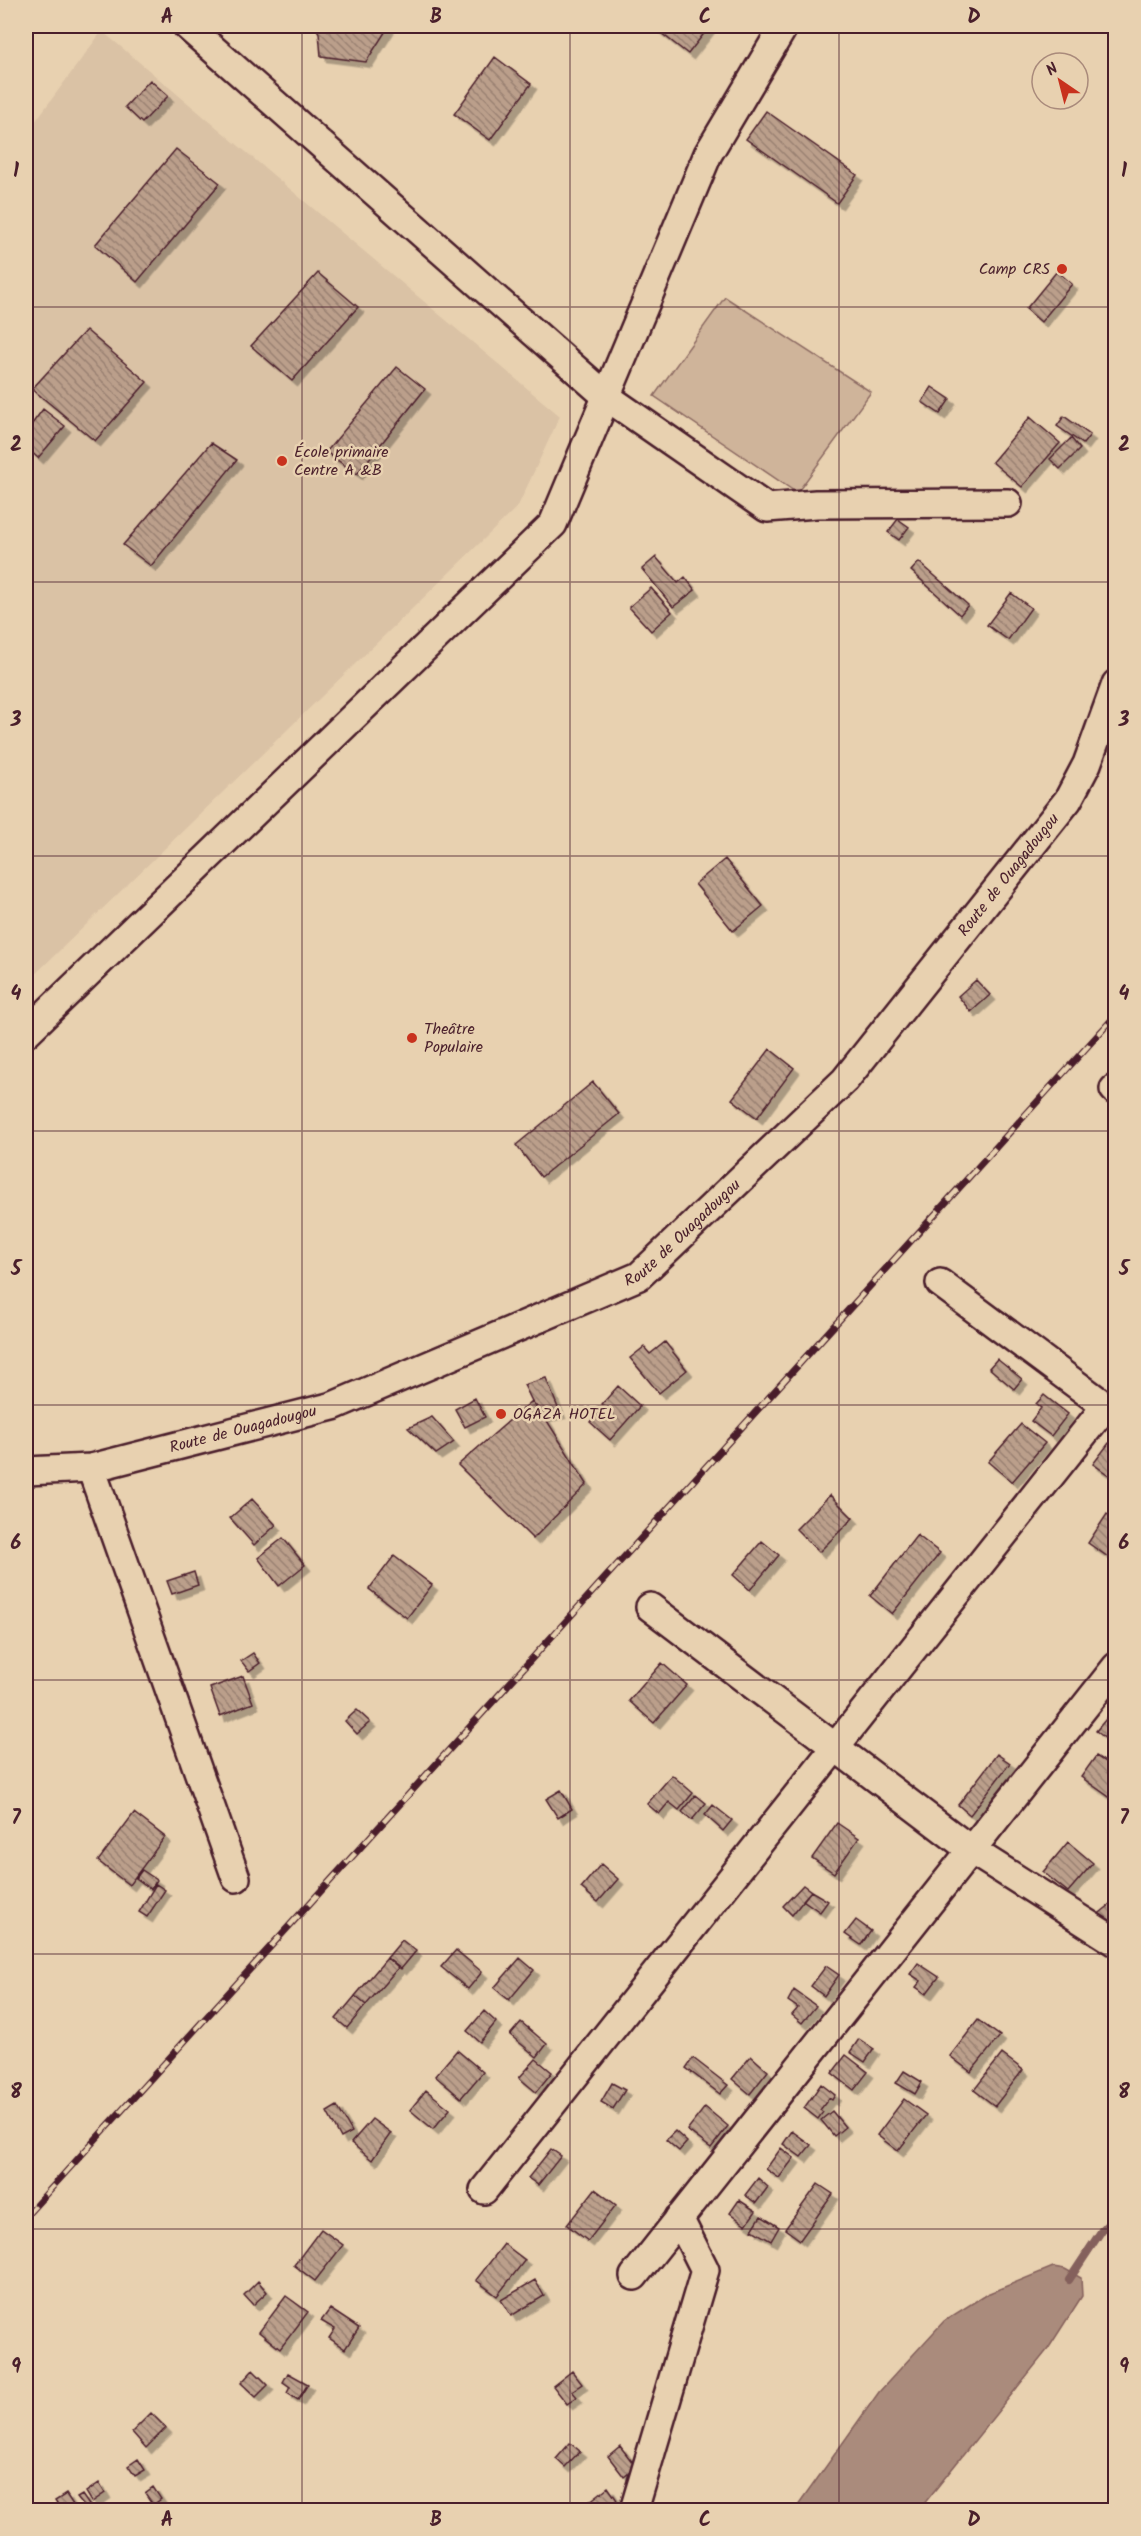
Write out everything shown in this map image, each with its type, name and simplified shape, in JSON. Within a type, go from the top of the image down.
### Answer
[{"type":"street","points":[[187,26],[606,397],[767,508],[816,504],[1008,503]]},
{"type":"street","points":[[26,1033],[553,524],[708,154],[784,26]]},
{"type":"street","name":"Route de Ouagadougou","points":[[26,1471],[91,1468],[333,1406],[639,1276],[853,1071],[1068,800],[1087,764],[1116,684]]},
{"type":"street","points":[[484,2190],[835,1747],[1110,1411],[940,1283]]},
{"type":"street","points":[[91,1468],[236,1878]]},
{"type":"street","points":[[650,1607],[971,1850],[1116,1942]]},
{"type":"street","points":[[634,2276],[1116,1667]]},
{"type":"street","points":[[634,2511],[705,2270],[679,2218]]},
{"type":"shaded area","name":"École primaire Centre A &B","points":[[102,31],[560,416],[518,506],[26,983],[26,134]]},
{"type":"shaded area","points":[[725,297],[871,392],[797,493],[654,396]]},
{"type":"shaded area","points":[[1053,2267],[1065,2269],[1081,2278],[1082,2296],[1048,2349],[919,2510],[795,2510],[879,2392],[944,2321],[987,2294]]},
{"type":"building","points":[[315,26],[389,26],[366,62],[321,56],[319,33]]},
{"type":"building","points":[[652,26],[710,26],[688,54]]},
{"type":"building","points":[[495,57],[531,84],[490,140],[454,114]]},
{"type":"building","points":[[150,80],[168,96],[142,123],[125,107]]},
{"type":"building","points":[[766,111],[857,175],[837,203],[746,139]]},
{"type":"building","points":[[176,149],[220,183],[137,282],[95,245]]},
{"type":"building","points":[[1057,271],[1072,284],[1041,322],[1026,309]]},
{"type":"building","points":[[318,273],[358,307],[292,381],[251,346]]},
{"type":"building","points":[[86,330],[147,382],[95,441],[32,389]]},
{"type":"building","points":[[397,367],[425,389],[357,474],[326,452]]},
{"type":"building","points":[[932,387],[950,399],[940,414],[922,402]]},
{"type":"building","points":[[43,409],[65,426],[38,458],[26,447],[26,432]]},
{"type":"building","points":[[1064,416],[1090,435],[1083,444],[1057,426]]},
{"type":"building","points":[[1030,417],[1060,443],[1022,487],[992,462]]},
{"type":"building","points":[[1071,438],[1080,449],[1060,469],[1050,459]]},
{"type":"building","points":[[211,443],[237,460],[151,566],[123,545]]},
{"type":"building","points":[[898,519],[909,527],[899,540],[888,532]]},
{"type":"building","points":[[656,557],[678,583],[685,577],[695,590],[673,607],[642,569]]},
{"type":"building","points":[[919,562],[968,605],[960,615],[911,571]]},
{"type":"building","points":[[651,588],[672,612],[651,631],[629,607]]},
{"type":"building","points":[[1011,593],[1031,608],[1008,640],[987,625]]},
{"type":"building","points":[[725,859],[763,906],[733,931],[695,884]]},
{"type":"building","points":[[976,980],[990,995],[971,1012],[958,996]]},
{"type":"building","points":[[770,1049],[794,1068],[757,1118],[732,1099]]},
{"type":"building","points":[[593,1082],[619,1114],[541,1177],[516,1145]]},
{"type":"building","points":[[665,1342],[687,1370],[659,1393],[630,1358],[644,1347],[650,1354]]},
{"type":"building","points":[[997,1359],[1022,1379],[1014,1389],[989,1368]]},
{"type":"building","points":[[546,1378],[560,1413],[544,1416],[532,1401],[524,1385]]},
{"type":"building","points":[[618,1386],[640,1406],[610,1440],[590,1422],[604,1407],[602,1404]]},
{"type":"building","points":[[1044,1395],[1068,1414],[1051,1436],[1031,1421],[1041,1408],[1036,1404]]},
{"type":"building","points":[[475,1398],[485,1417],[465,1427],[455,1409]]},
{"type":"building","points":[[532,1401],[587,1484],[533,1539],[458,1465]]},
{"type":"building","points":[[432,1417],[454,1442],[436,1454],[408,1428]]},
{"type":"building","points":[[1021,1424],[1045,1443],[1012,1482],[988,1462]]},
{"type":"building","points":[[1109,1443],[1116,1448],[1116,1480],[1093,1464]]},
{"type":"building","points":[[830,1495],[853,1518],[819,1552],[796,1529]]},
{"type":"building","points":[[252,1499],[276,1525],[254,1545],[230,1518]]},
{"type":"building","points":[[1107,1514],[1116,1520],[1116,1553],[1111,1559],[1088,1543]]},
{"type":"building","points":[[917,1535],[940,1553],[892,1614],[870,1596]]},
{"type":"building","points":[[283,1538],[305,1565],[279,1586],[258,1558]]},
{"type":"building","points":[[762,1541],[779,1555],[750,1590],[733,1575]]},
{"type":"building","points":[[394,1556],[432,1585],[407,1618],[369,1589]]},
{"type":"building","points":[[194,1572],[198,1585],[172,1594],[167,1581]]},
{"type":"building","points":[[253,1653],[260,1663],[249,1671],[241,1661]]},
{"type":"building","points":[[662,1663],[687,1685],[654,1723],[629,1701]]},
{"type":"building","points":[[243,1676],[253,1703],[220,1716],[210,1688]]},
{"type":"building","points":[[1116,1707],[1116,1737],[1111,1743],[1096,1731]]},
{"type":"building","points":[[357,1710],[370,1722],[357,1734],[345,1721]]},
{"type":"building","points":[[997,1754],[1010,1763],[970,1815],[958,1805]]},
{"type":"building","points":[[1096,1756],[1116,1769],[1115,1801],[1081,1777]]},
{"type":"building","points":[[672,1775],[693,1793],[679,1810],[669,1802],[659,1814],[647,1804]]},
{"type":"building","points":[[561,1790],[572,1809],[558,1818],[546,1799]]},
{"type":"building","points":[[696,1795],[706,1803],[692,1820],[682,1812]]},
{"type":"building","points":[[713,1805],[732,1820],[723,1831],[705,1815]]},
{"type":"building","points":[[134,1813],[165,1837],[129,1885],[98,1861]]},
{"type":"building","points":[[837,1823],[859,1838],[834,1873],[812,1858]]},
{"type":"building","points":[[1068,1842],[1093,1863],[1068,1892],[1043,1872]]},
{"type":"building","points":[[601,1864],[618,1879],[598,1902],[581,1888]]},
{"type":"building","points":[[142,1870],[157,1880],[151,1889],[136,1878]]},
{"type":"building","points":[[156,1884],[165,1890],[147,1917],[139,1912]]},
{"type":"building","points":[[803,1885],[811,1891],[792,1915],[783,1906]]},
{"type":"building","points":[[811,1891],[828,1901],[820,1912],[803,1900]]},
{"type":"building","points":[[1116,1900],[1116,1940],[1096,1916]]},
{"type":"building","points":[[856,1920],[871,1931],[861,1945],[845,1934]]},
{"type":"building","points":[[402,1940],[416,1951],[401,1969],[387,1958]]},
{"type":"building","points":[[456,1950],[482,1972],[468,1989],[441,1967]]},
{"type":"building","points":[[387,1958],[398,1968],[366,2005],[355,1996]]},
{"type":"building","points":[[520,1958],[534,1970],[509,2000],[494,1988]]},
{"type":"building","points":[[918,1963],[939,1977],[926,1994],[916,1987],[921,1981],[910,1974]]},
{"type":"building","points":[[826,1966],[839,1975],[824,1996],[811,1986]]},
{"type":"building","points":[[794,1990],[816,2006],[802,2023],[792,2015],[798,2008],[788,2001]]},
{"type":"building","points":[[355,1996],[366,2005],[347,2028],[336,2019]]},
{"type":"building","points":[[484,2011],[496,2022],[480,2042],[467,2031]]},
{"type":"building","points":[[978,2020],[1000,2036],[971,2072],[950,2056]]},
{"type":"building","points":[[521,2022],[547,2044],[537,2057],[510,2035]]},
{"type":"building","points":[[859,2039],[874,2049],[865,2062],[850,2052]]},
{"type":"building","points":[[457,2050],[483,2072],[461,2098],[435,2076]]},
{"type":"building","points":[[1002,2054],[1023,2070],[995,2106],[974,2090]]},
{"type":"building","points":[[846,2055],[868,2072],[854,2090],[832,2073]]},
{"type":"building","points":[[751,2056],[768,2071],[750,2094],[732,2079]]},
{"type":"building","points":[[693,2058],[728,2085],[720,2094],[686,2068]]},
{"type":"building","points":[[536,2059],[552,2072],[536,2092],[519,2078]]},
{"type":"building","points":[[904,2071],[922,2082],[915,2094],[896,2083]]},
{"type":"building","points":[[612,2083],[625,2090],[613,2109],[601,2102]]},
{"type":"building","points":[[821,2084],[835,2095],[832,2100],[829,2098],[820,2110],[823,2112],[818,2119],[804,2108]]},
{"type":"building","points":[[426,2090],[450,2109],[433,2129],[410,2110]]},
{"type":"building","points":[[904,2099],[926,2115],[898,2151],[877,2135]]},
{"type":"building","points":[[337,2106],[352,2132],[341,2138],[327,2112]]},
{"type":"building","points":[[705,2107],[728,2126],[711,2148],[687,2130]]},
{"type":"building","points":[[832,2111],[845,2127],[834,2136],[821,2120]]},
{"type":"building","points":[[372,2119],[391,2133],[372,2160],[351,2143]]},
{"type":"building","points":[[675,2131],[687,2142],[679,2151],[666,2140]]},
{"type":"building","points":[[792,2131],[811,2145],[801,2157],[783,2144]]},
{"type":"building","points":[[781,2148],[794,2158],[779,2178],[766,2169]]},
{"type":"building","points":[[551,2149],[561,2156],[538,2185],[528,2178]]},
{"type":"building","points":[[758,2178],[768,2187],[756,2203],[745,2195]]},
{"type":"building","points":[[818,2184],[833,2194],[800,2240],[785,2229]]},
{"type":"building","points":[[595,2189],[616,2205],[588,2241],[567,2225]]},
{"type":"building","points":[[739,2200],[756,2211],[746,2225],[730,2213]]},
{"type":"building","points":[[761,2216],[779,2227],[771,2241],[752,2230]]},
{"type":"building","points":[[321,2229],[343,2245],[315,2281],[294,2265]]},
{"type":"building","points":[[504,2244],[525,2260],[497,2296],[476,2280]]},
{"type":"building","points":[[535,2280],[544,2296],[511,2316],[501,2300]]},
{"type":"building","points":[[258,2281],[267,2292],[253,2305],[244,2295]]},
{"type":"building","points":[[286,2296],[308,2312],[280,2349],[259,2332]]},
{"type":"building","points":[[330,2309],[359,2328],[345,2349],[329,2338],[335,2329],[321,2321]]},
{"type":"building","points":[[253,2370],[268,2385],[256,2397],[241,2383]]},
{"type":"building","points":[[572,2371],[582,2384],[572,2391],[577,2397],[567,2404],[553,2386]]},
{"type":"building","points":[[288,2373],[308,2384],[298,2400],[287,2393],[290,2387],[283,2382]]},
{"type":"building","points":[[151,2413],[166,2428],[146,2448],[132,2432]]},
{"type":"building","points":[[570,2443],[580,2451],[565,2467],[556,2459]]},
{"type":"building","points":[[620,2446],[636,2467],[624,2477],[608,2456]]},
{"type":"building","points":[[138,2459],[145,2470],[135,2476],[128,2466]]},
{"type":"building","points":[[99,2483],[105,2493],[92,2502],[86,2492]]},
{"type":"building","points":[[153,2487],[161,2499],[153,2505],[145,2493]]},
{"type":"building","points":[[608,2487],[617,2500],[603,2510],[596,2510],[589,2502]]},
{"type":"building","points":[[66,2494],[75,2508],[61,2510],[55,2501]]},
{"type":"building","points":[[82,2495],[91,2508],[87,2510],[77,2498]]},
{"type":"waterway","points":[[1069,2280],[1102,2230],[1116,2216]]},
{"type":"railway","points":[[26,2216],[1116,1015]]},
{"type":"place","name":"Camp CRS","points":[[1062,269]]},
{"type":"place","name":"École primaire Centre A &B","points":[[282,461]]},
{"type":"place","name":"Theâtre Populaire","points":[[412,1038]]},
{"type":"place","name":"OGAZA HOTEL","points":[[501,1414]]}]
